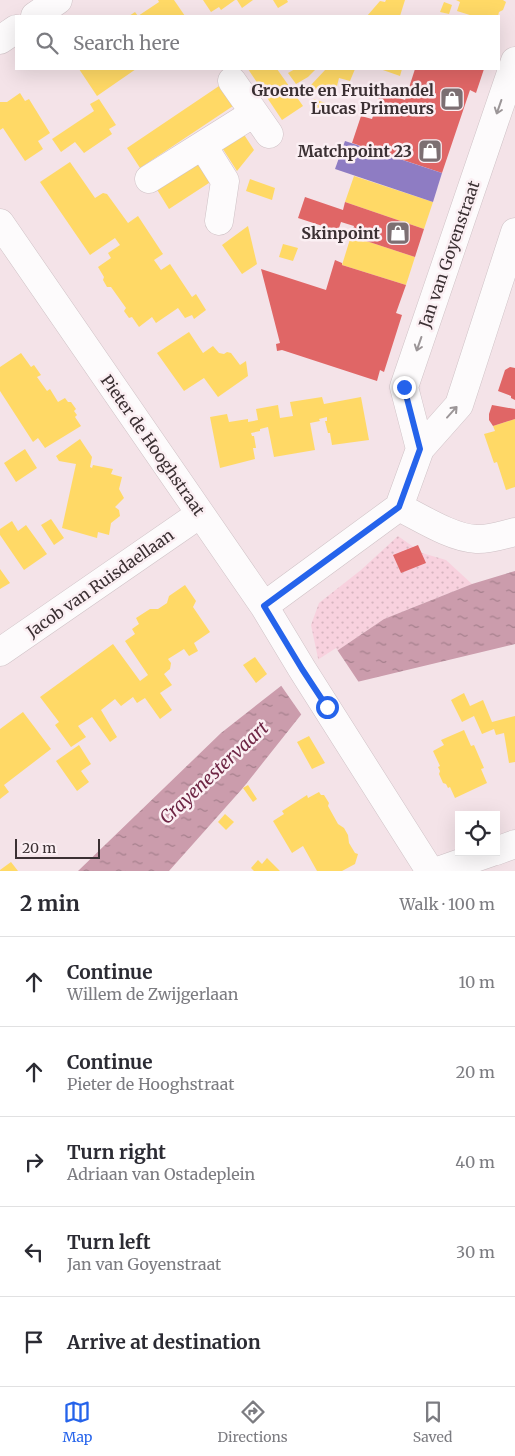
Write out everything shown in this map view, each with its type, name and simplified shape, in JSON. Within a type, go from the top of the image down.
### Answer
[{"type":"street","points":[[36,15],[58,0]]},
{"type":"street","points":[[0,40],[15,30]]},
{"type":"street","name":"Jan van Goyenstraat","points":[[420,449],[404,387],[515,61]]},
{"type":"street","points":[[149,179],[203,146],[262,124],[232,81]]},
{"type":"street","points":[[203,146],[225,181],[219,221]]},
{"type":"street","name":"Pieter de Hooghstraat","points":[[0,223],[264,606],[430,871]]},
{"type":"street","points":[[264,606],[399,507],[420,449],[459,405],[515,232]]},
{"type":"street","points":[[399,507],[453,534],[475,539],[493,538],[515,532]]},
{"type":"street","name":"Jacob van Ruisdaellaan","points":[[0,652],[200,514]]},
{"type":"street","points":[[500,850],[515,844]]},
{"type":"street","points":[[438,871],[481,856]]},
{"type":"shaded area","points":[[398,536],[422,553],[446,560],[472,584],[384,619],[319,663],[311,625],[319,603],[361,570]]},
{"type":"water","name":"Crayenestervaart","points":[[515,571],[515,644],[357,682],[304,711],[242,789],[169,871],[78,871],[221,733],[286,682],[319,663],[384,619],[472,584]]},
{"type":"pier","points":[[336,648],[360,684],[306,713],[303,717],[280,684]]},
{"type":"building: Homes","points":[[158,0],[174,0],[184,15],[140,15],[159,2]]},
{"type":"building: Homes","points":[[203,0],[235,0],[221,10],[219,7],[211,12]]},
{"type":"building: Homes","points":[[237,0],[253,0],[242,8]]},
{"type":"building: Homes","points":[[273,0],[287,0],[288,2],[278,8]]},
{"type":"building: Homes","points":[[386,0],[405,0],[400,15],[368,15],[380,1],[385,2]]},
{"type":"building: Homes","points":[[456,0],[503,0],[506,2],[503,10],[499,12],[498,15],[470,15],[457,11],[460,2]]},
{"type":"building: Homes","points":[[444,2],[452,5],[449,14],[440,12]]},
{"type":"building: Homes","points":[[80,70],[135,70],[97,96]]},
{"type":"building: Homes","points":[[249,70],[278,70],[303,106],[282,120]]},
{"type":"building: Homes","points":[[293,70],[315,70],[296,84],[288,73]]},
{"type":"building: Homes","points":[[325,70],[355,70],[350,81],[339,78],[336,90],[324,87],[319,93],[311,85]]},
{"type":"building: Homes","points":[[383,70],[402,70],[400,76]]},
{"type":"building: Homes","points":[[222,84],[236,104],[140,168],[127,148]]},
{"type":"building: Homes","points":[[20,93],[25,101],[29,99],[50,133],[38,141],[43,149],[25,161],[3,128],[0,130],[0,102],[7,102]]},
{"type":"building: Homes","points":[[99,99],[116,125],[109,129],[112,134],[84,153],[75,142],[61,152],[52,139],[94,111],[90,104]]},
{"type":"building: Homes","points":[[314,99],[328,104],[325,115],[310,110]]},
{"type":"building: Homes","points":[[243,133],[254,150],[237,171],[221,146]]},
{"type":"building: Homes","points":[[199,161],[212,181],[169,209],[156,188]]},
{"type":"building: Homes","points":[[70,162],[95,198],[103,193],[107,194],[128,223],[138,216],[163,254],[154,260],[161,270],[170,264],[192,297],[196,294],[206,310],[194,319],[192,315],[185,318],[178,308],[156,323],[152,317],[139,327],[132,317],[129,318],[124,311],[126,308],[111,287],[107,287],[98,267],[111,258],[108,253],[120,245],[115,238],[90,255],[40,182]]},
{"type":"building: Homes","points":[[354,176],[433,202],[424,229],[345,202]]},
{"type":"building: Homes","points":[[250,179],[275,188],[272,200],[246,191]]},
{"type":"building: Homes","points":[[248,226],[257,264],[242,274],[222,245]]},
{"type":"building: Homes","points":[[351,236],[415,257],[406,285],[342,265]]},
{"type":"building: Homes","points":[[283,244],[298,248],[293,261],[279,257]]},
{"type":"building: Homes","points":[[189,332],[203,353],[213,346],[219,353],[231,353],[240,365],[246,361],[248,376],[218,397],[204,378],[184,391],[157,353]]},
{"type":"building: Homes","points":[[21,353],[31,367],[34,365],[41,375],[37,377],[47,391],[50,389],[58,402],[65,398],[68,402],[71,402],[76,409],[74,411],[77,415],[75,417],[81,426],[45,448],[38,438],[33,442],[0,391],[0,367]]},
{"type":"building: Homes","points":[[322,397],[324,404],[361,397],[369,440],[332,445],[325,421],[327,421],[327,417],[310,423],[315,450],[274,457],[268,427],[251,433],[254,436],[256,448],[253,448],[255,459],[220,468],[210,417],[227,414],[229,422],[248,419],[248,422],[258,420],[256,409],[278,405],[280,418],[293,416],[290,402]]},
{"type":"building: Homes","points":[[515,419],[515,487],[506,490],[497,462],[494,463],[484,434],[495,431],[493,426]]},
{"type":"building: Homes","points":[[80,439],[92,457],[90,467],[92,468],[93,465],[113,469],[111,474],[122,477],[119,489],[124,498],[115,507],[119,510],[120,516],[111,523],[109,535],[98,532],[97,538],[62,528],[76,464],[59,461],[56,456]]},
{"type":"building: Homes","points":[[25,449],[37,468],[16,482],[4,463]]},
{"type":"building: Homes","points":[[51,519],[64,538],[54,545],[41,525]]},
{"type":"building: Homes","points":[[12,521],[18,531],[26,525],[47,554],[24,570],[0,535],[0,529]]},
{"type":"building: Homes","points":[[0,569],[10,583],[0,589]]},
{"type":"building: Homes","points":[[185,585],[196,601],[193,607],[210,632],[194,643],[198,651],[189,656],[184,649],[168,659],[171,663],[170,669],[164,674],[172,685],[160,693],[172,710],[160,719],[145,698],[137,703],[133,697],[121,706],[115,699],[101,710],[117,737],[110,742],[92,717],[78,726],[86,737],[71,747],[55,725],[59,722],[40,697],[113,644],[140,681],[148,675],[125,641],[135,634],[132,629],[139,624],[136,618],[150,609],[158,609],[167,603],[169,596]]},
{"type":"building: Homes","points":[[255,657],[267,674],[256,683],[243,665]]},
{"type":"building: Homes","points":[[464,693],[470,706],[483,700],[492,722],[515,716],[515,762],[509,763],[504,733],[496,735],[494,729],[482,734],[474,716],[462,722],[451,700]]},
{"type":"building: Homes","points":[[23,712],[51,749],[4,785],[9,792],[0,799],[0,729]]},
{"type":"building: Homes","points":[[464,730],[471,746],[474,745],[484,768],[481,769],[487,783],[455,798],[450,787],[448,788],[443,783],[439,774],[438,767],[440,766],[433,751],[444,745],[441,740]]},
{"type":"building: Homes","points":[[309,736],[325,763],[312,769],[297,742]]},
{"type":"building: Homes","points":[[79,745],[91,764],[81,771],[89,782],[77,791],[56,761]]},
{"type":"building: Homes","points":[[248,785],[257,799],[253,802],[243,788]]},
{"type":"building: Homes","points":[[319,792],[321,795],[324,795],[338,824],[344,828],[348,835],[349,843],[355,853],[358,854],[355,864],[342,871],[317,871],[303,846],[292,853],[273,821],[284,814],[282,811],[307,795],[308,798]]},
{"type":"building: Homes","points":[[225,814],[234,822],[226,830],[218,822]]},
{"type":"building: Homes","points":[[267,858],[280,871],[254,871],[251,868],[258,860],[262,864]]},
{"type":"building: Homes","points":[[11,862],[18,871],[0,871],[0,870]]},
{"type":"building: Shops","points":[[415,70],[484,70],[476,93],[470,90],[442,173],[352,143],[361,116],[372,119],[381,92],[405,100]]},
{"type":"building: Shops","points":[[305,197],[343,210],[345,202],[424,229],[415,257],[351,236],[354,226],[341,222],[338,231],[298,218]]},
{"type":"building: Shops","points":[[335,260],[342,263],[342,265],[406,285],[396,313],[402,315],[384,372],[380,370],[377,381],[282,350],[277,351],[276,344],[280,343],[261,269],[326,290]]},
{"type":"building: Shops","points":[[510,367],[515,368],[515,400],[511,396],[498,391],[505,370]]},
{"type":"building: Shops","points":[[492,405],[515,409],[515,419],[493,426],[489,420]]},
{"type":"building: Shops","points":[[418,545],[426,563],[401,573],[393,555]]},
{"type":"building: Offices","points":[[345,141],[442,173],[433,202],[335,169]]},
{"type":"place","name":"Groente en Fruithandel Lucas Primeurs","points":[[452,99]]},
{"type":"place","name":"Matchpoint 23","points":[[430,151]]},
{"type":"place","name":"Skinpoint","points":[[398,233]]},
{"type":"route","points":[[327,707],[264,606],[399,507],[420,449],[404,387]]}]
